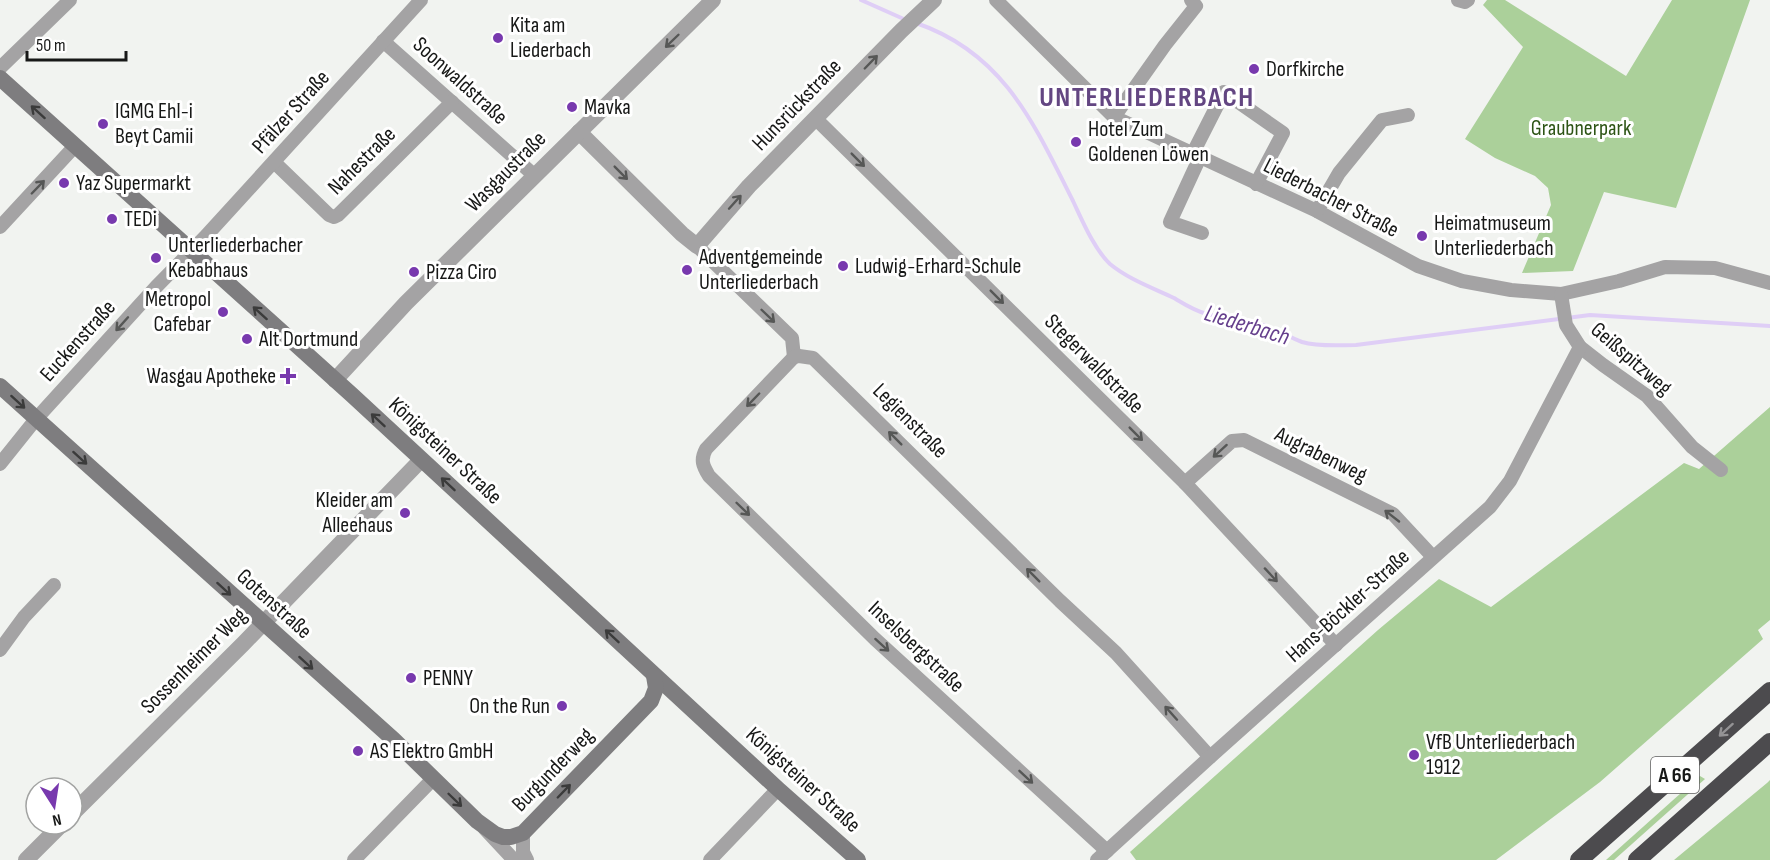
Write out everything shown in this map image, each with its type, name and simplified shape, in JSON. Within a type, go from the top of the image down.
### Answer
[{"type":"highway","name":"A 66","points":[[1580,860],[1770,691]]},
{"type":"highway","name":"A 66","points":[[1637,860],[1770,742]]},
{"type":"highway","name":"A 66","points":[[1645,860],[1684,818]]},
{"type":"main road","name":"Königsteiner Straße","points":[[0,78],[335,380],[654,676],[858,860]]},
{"type":"main road","name":"Gotenstraße","points":[[0,386],[262,624],[394,740],[477,821]]},
{"type":"main road","points":[[651,701],[656,688],[654,676]]},
{"type":"main road","points":[[651,701],[663,698],[680,699]]},
{"type":"main road","name":"Burgunderweg","points":[[477,821],[503,837],[523,833],[651,701]]},
{"type":"street","points":[[0,68],[70,0]]},
{"type":"street","name":"Pfälzer Straße","points":[[192,251],[421,0]]},
{"type":"street","name":"Wasgaustraße","points":[[335,380],[406,303],[713,0]]},
{"type":"street","name":"Hunsrückstraße","points":[[697,246],[749,186],[934,0]]},
{"type":"street","name":"Liederbacher Straße","points":[[996,0],[1114,117],[1317,211],[1418,266],[1462,281],[1511,290],[1561,294],[1619,281],[1665,267],[1715,268],[1770,283]]},
{"type":"street","points":[[1114,117],[1196,6],[1191,0]]},
{"type":"street","points":[[1458,0],[1465,2],[1468,0]]},
{"type":"street","name":"Soonwaldstraße","points":[[383,41],[535,176]]},
{"type":"street","points":[[1202,233],[1170,222],[1224,92],[1283,133],[1256,184]]},
{"type":"street","name":"Nahestraße","points":[[274,162],[333,217],[338,215],[452,102]]},
{"type":"street","points":[[1317,211],[1339,173],[1382,120],[1408,116]]},
{"type":"street","name":"Stegerwaldstraße","points":[[816,119],[1185,483],[1336,645]]},
{"type":"street","points":[[579,132],[792,338],[794,357]]},
{"type":"street","points":[[0,227],[75,146]]},
{"type":"street","name":"Euckenstraße","points":[[0,464],[36,418],[179,262],[192,251]]},
{"type":"street","name":"Geißspitzweg","points":[[1561,294],[1566,325],[1580,347],[1647,396],[1692,447],[1721,471]]},
{"type":"street","name":"Hans-Böckler-Straße","points":[[1102,856],[1490,507],[1510,481],[1580,347]]},
{"type":"street","name":"Inselsbergstraße","points":[[794,357],[706,449],[702,456],[703,467],[709,476],[875,639],[1102,856]]},
{"type":"street","name":"Legienstraße","points":[[794,357],[813,358],[1060,601],[1116,653],[1210,757]]},
{"type":"street","name":"Augrabenweg","points":[[1185,483],[1232,441],[1244,441],[1393,514],[1433,557]]},
{"type":"street","name":"Sossenheimer Weg","points":[[84,802],[262,624],[421,460]]},
{"type":"street","points":[[0,650],[24,617],[54,585]]},
{"type":"street","points":[[354,860],[433,779]]},
{"type":"street","points":[[710,860],[778,789]]},
{"type":"street","name":"Gotenstraße","points":[[477,821],[514,860]]},
{"type":"street","points":[[523,833],[523,852],[527,860]]},
{"type":"street","points":[[26,860],[50,836]]},
{"type":"green space","name":"Graubnerpark","points":[[1487,0],[1505,0],[1626,76],[1672,0],[1750,0],[1676,208],[1604,192],[1573,271],[1522,273],[1551,205],[1548,188],[1535,176],[1495,158],[1465,139],[1523,47],[1483,5]]},
{"type":"green space","points":[[1770,407],[1770,620],[1758,630],[1763,639],[1600,782],[1496,860],[1136,860],[1130,852],[1378,630],[1439,579],[1491,607],[1684,463],[1699,469]]},
{"type":"green space","points":[[1700,776],[1705,779],[1614,860],[1606,860]]},
{"type":"green space","points":[[1770,780],[1770,860],[1674,860],[1767,783]]},
{"type":"waterway","name":"Liederbach","points":[[861,0],[906,20]]},
{"type":"waterway","name":"Liederbach","points":[[916,23],[946,36],[972,53],[994,72],[1013,94],[1044,145],[1084,225],[1104,258],[1133,279],[1203,313],[1260,324],[1302,342],[1315,345],[1356,345],[1590,315],[1770,326]]},
{"type":"place","name":"Kita am Liederbach","points":[[498,38]]},
{"type":"place","name":"Dorfkirche","points":[[1254,69]]},
{"type":"place","name":"Mavka","points":[[572,107]]},
{"type":"place","name":"IGMG Ehl-i Beyt Camii","points":[[103,124]]},
{"type":"place","name":"Hotel Zum Goldenen Löwen","points":[[1076,142]]},
{"type":"place","name":"Yaz Supermarkt","points":[[64,183]]},
{"type":"place","name":"TEDi","points":[[112,219]]},
{"type":"place","name":"Heimatmuseum Unterliederbach","points":[[1422,236]]},
{"type":"place","name":"Unterliederbacher Kebabhaus","points":[[156,258]]},
{"type":"place","name":"Ludwig-Erhard-Schule","points":[[843,266]]},
{"type":"place","name":"Adventgemeinde Unterliederbach","points":[[687,270]]},
{"type":"place","name":"Pizza Ciro","points":[[414,272]]},
{"type":"place","name":"Metropol Cafebar","points":[[223,312]]},
{"type":"place","name":"Alt Dortmund","points":[[247,339]]},
{"type":"place","name":"Wasgau Apotheke","points":[[288,376]]},
{"type":"place","name":"Kleider am Alleehaus","points":[[405,513]]},
{"type":"place","name":"PENNY","points":[[411,678]]},
{"type":"place","name":"On the Run","points":[[562,706]]},
{"type":"place","name":"AS Elektro GmbH","points":[[358,751]]},
{"type":"place","name":"VfB Unterliederbach 1912","points":[[1414,755]]},
{"type":"district","name":"UNTERLIEDERBACH","points":[[1147,97]]}]
